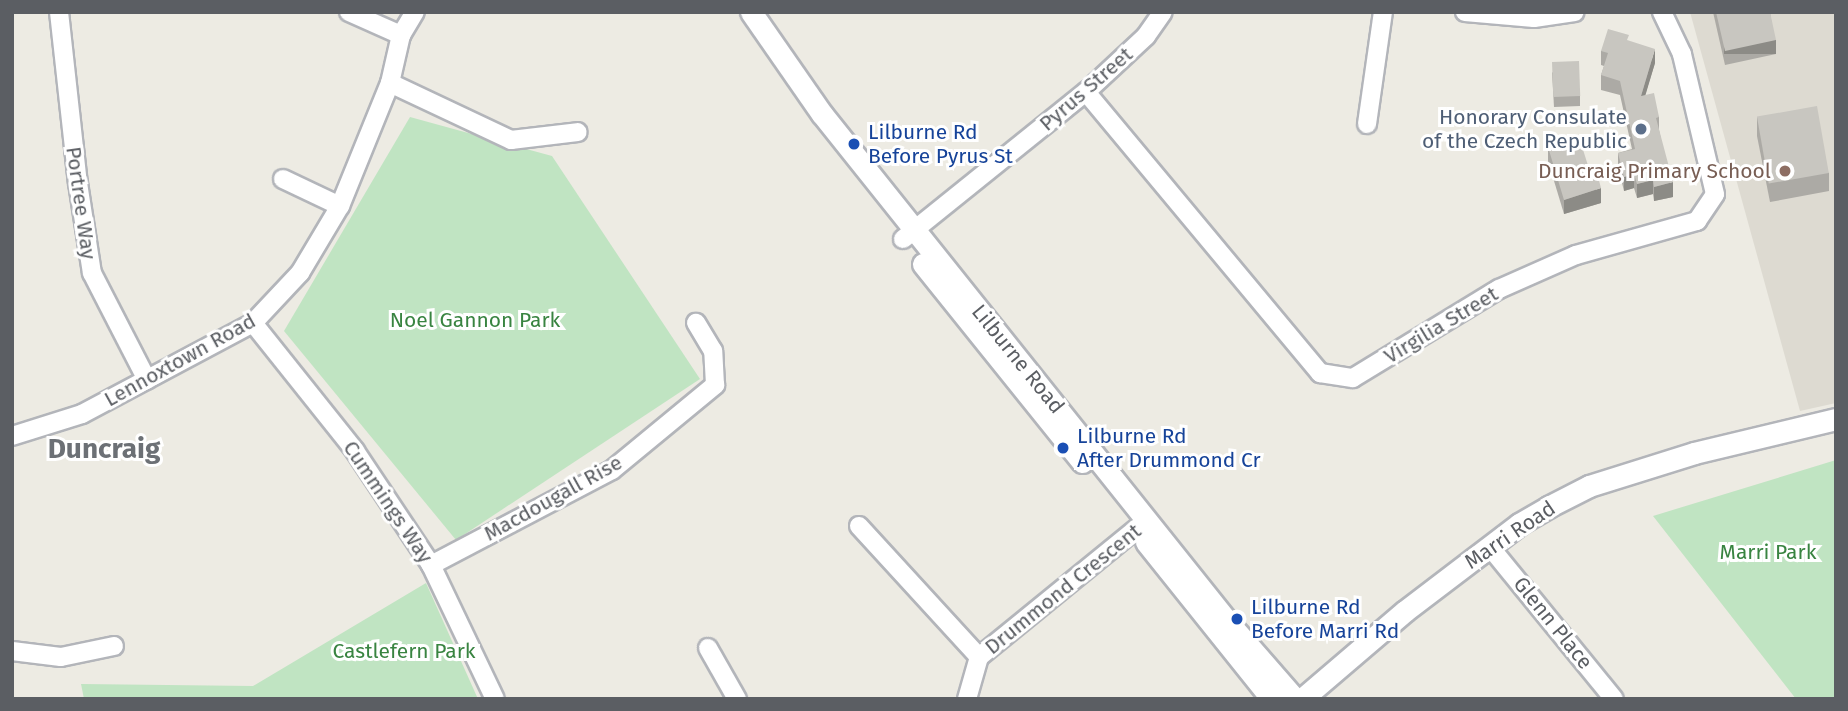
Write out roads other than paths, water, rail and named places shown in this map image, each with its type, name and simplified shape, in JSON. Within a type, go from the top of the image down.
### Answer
[{"type":"street","name":"Portree Way","points":[[59,12],[78,183],[92,273],[147,380]]},
{"type":"street","points":[[349,12],[401,35]]},
{"type":"street","name":"Lennoxtown Road","points":[[12,436],[82,414],[253,323],[300,272],[340,206],[390,83],[401,35],[415,12]]},
{"type":"street","name":"Lilburne Road","points":[[736,12],[804,112],[909,235],[1141,524],[1272,699]]},
{"type":"street","name":"Lilburne Road","points":[[751,12],[909,235]]},
{"type":"street","name":"Pyrus Street","points":[[909,235],[1086,92],[1146,36],[1163,12]]},
{"type":"street","points":[[1367,124],[1384,12]]},
{"type":"street","points":[[1465,12],[1534,18],[1574,12]]},
{"type":"street","name":"Virgilia Street","points":[[1086,92],[1320,373],[1353,378],[1499,289],[1576,255],[1697,221],[1715,194],[1682,54],[1662,12]]},
{"type":"street","points":[[390,83],[511,140],[578,132]]},
{"type":"street","points":[[283,178],[340,206]]},
{"type":"street","name":"Cummings Way","points":[[253,323],[355,451],[431,565],[495,699]]},
{"type":"street","name":"Macdougall Rise","points":[[431,565],[612,470],[715,385],[713,351],[696,323]]},
{"type":"street","name":"Marri Road","points":[[1302,699],[1372,637],[1519,524],[1589,486],[1694,453],[1836,419]]},
{"type":"street","name":"Lilburne Road","points":[[1141,524],[1295,699]]},
{"type":"street","name":"Drummond Crescent","points":[[967,699],[979,657],[1141,524]]},
{"type":"street","points":[[859,526],[979,657]]},
{"type":"street","name":"Glenn Place","points":[[1490,547],[1614,699]]},
{"type":"street","points":[[12,652],[61,657],[114,646]]},
{"type":"street","points":[[708,648],[737,699]]},
{"type":"place","name":"Honorary Consulate of the Czech Republic","points":[[1641,129]]},
{"type":"place","name":"Lilburne Rd Before Pyrus St","points":[[854,144]]},
{"type":"place","name":"Duncraig Primary School","points":[[1785,171]]},
{"type":"place","name":"Lilburne Rd After Drummond Cr","points":[[1063,448]]},
{"type":"place","name":"Lilburne Rd Before Marri Rd","points":[[1237,619]]},
{"type":"district","name":"Duncraig","points":[[104,449]]},
{"type":"park label","name":"Noel Gannon Park","points":[[475,320]]},
{"type":"park label","name":"Marri Park","points":[[1768,552]]},
{"type":"park label","name":"Castlefern Park","points":[[404,651]]}]
